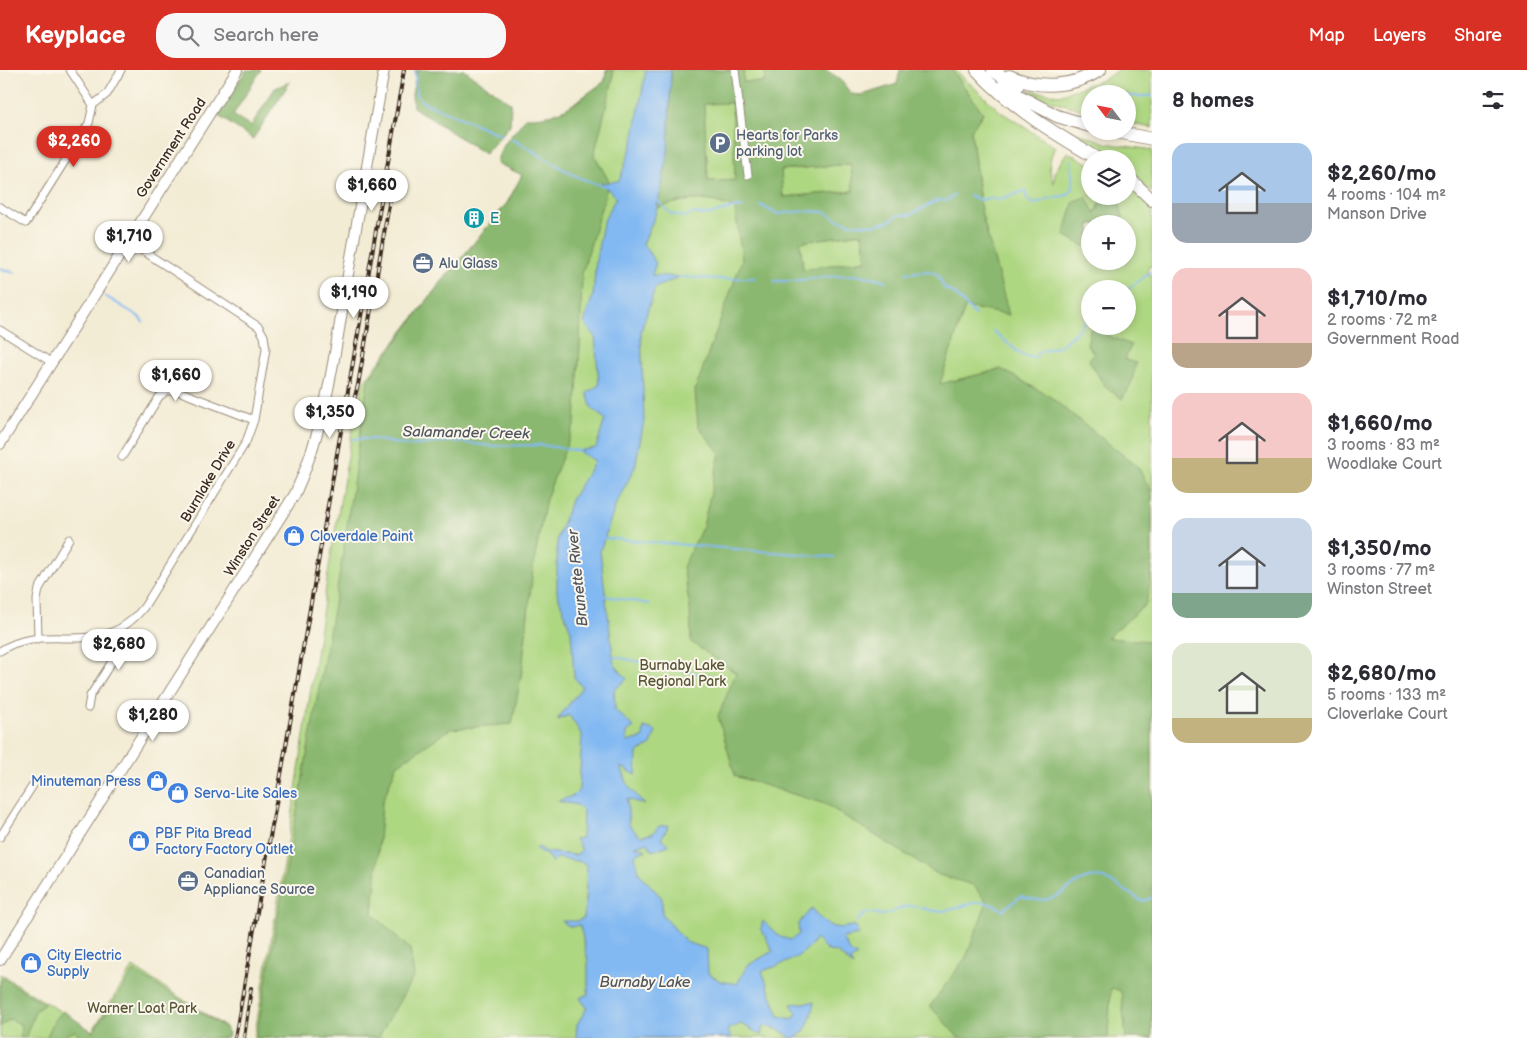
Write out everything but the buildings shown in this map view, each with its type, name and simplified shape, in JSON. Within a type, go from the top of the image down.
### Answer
[{"type":"highway","points":[[993,70],[1037,100],[1081,116]]},
{"type":"highway","points":[[1000,70],[1021,81],[1054,85],[1074,82],[1100,70]]},
{"type":"highway","points":[[978,71],[1035,106],[1057,116],[1081,123]]},
{"type":"highway","points":[[978,71],[997,91],[1031,119],[1083,150]]},
{"type":"highway","points":[[1136,129],[1152,132]]},
{"type":"highway","points":[[1136,136],[1152,139]]},
{"type":"highway","points":[[1136,184],[1152,200]]},
{"type":"street","points":[[0,207],[26,223],[89,123],[92,105],[70,70]]},
{"type":"street","points":[[92,105],[107,94],[121,70]]},
{"type":"street","name":"Government Road","points":[[0,444],[237,70]]},
{"type":"street","name":"Winston Street","points":[[0,960],[295,494],[309,464],[320,428],[336,353],[384,70]]},
{"type":"street","points":[[736,70],[748,175]]},
{"type":"street","name":"Burnlake Drive","points":[[0,651],[17,643],[38,639],[111,634],[131,622],[144,608],[237,460],[254,420],[266,349],[264,336],[259,328],[252,321],[128,240]]},
{"type":"street","points":[[0,330],[51,362]]},
{"type":"street","points":[[122,457],[159,397],[167,391],[178,391],[254,420]]},
{"type":"street","points":[[38,639],[37,600],[39,589],[69,539]]},
{"type":"street","points":[[88,708],[90,696],[116,655],[117,649],[111,634]]},
{"type":"street","points":[[0,837],[35,782]]},
{"type":"green space","points":[[246,70],[261,70],[233,115],[251,126],[275,88],[290,82],[253,139],[217,115]]},
{"type":"green space","points":[[417,70],[464,70],[511,103],[510,125],[485,154],[413,107],[412,95]]},
{"type":"green space","name":"Burnaby Lake Regional Park","points":[[606,70],[733,70],[779,321],[989,242],[981,211],[971,130],[983,113],[952,70],[955,70],[1001,112],[1055,147],[1050,165],[1054,183],[1055,171],[1067,152],[1081,159],[1081,205],[1136,205],[1136,192],[1146,200],[1152,210],[1152,267],[1149,266],[1147,273],[1152,276],[1152,1038],[254,1038],[289,837],[329,567],[353,426],[363,383],[435,290],[507,203],[562,112],[605,81]]},
{"type":"green space","points":[[606,70],[613,70],[613,79],[594,155],[609,181],[582,274],[575,423],[546,499],[533,568],[522,671],[512,724],[450,729],[397,765],[382,803],[373,914],[410,949],[414,976],[378,1038],[256,1038],[342,560],[368,380],[435,290],[507,203],[522,175],[497,163],[498,156],[508,139],[526,117],[550,115],[569,107],[605,81]]},
{"type":"green space","points":[[671,70],[744,70],[743,82],[764,82],[766,70],[826,70],[840,79],[851,94],[862,95],[897,84],[900,70],[952,70],[983,113],[971,130],[981,211],[1009,315],[965,307],[940,384],[1001,369],[1049,396],[1138,467],[1152,493],[1152,568],[1146,604],[1107,638],[1152,641],[1152,1038],[1126,1038],[1121,991],[1111,988],[1108,1038],[959,1038],[930,1006],[966,957],[987,902],[973,885],[939,875],[825,804],[735,776],[718,716],[736,673],[691,642],[690,608],[683,567],[703,526],[720,453],[698,426],[695,390],[742,260],[735,209],[705,200],[678,202],[657,208],[668,154]],"holes":[[[732,103],[735,180],[708,181],[704,104]],[[851,164],[853,191],[783,197],[781,170]],[[862,233],[866,260],[803,269],[800,242]]]},
{"type":"green space","points":[[744,70],[766,70],[764,83],[742,82]]},
{"type":"green space","points":[[1118,70],[1152,70],[1152,128],[1136,125],[1136,85],[1088,85],[1105,79]]},
{"type":"green space","points":[[1081,87],[1081,109],[1039,97],[1027,90],[1059,95]]},
{"type":"green space","points":[[1038,118],[1081,134],[1081,140],[1098,140],[1152,150],[1152,193],[1136,178],[1136,150],[1093,150]]},
{"type":"green space","points":[[851,164],[854,191],[783,197],[780,170]]},
{"type":"green space","points":[[1081,199],[1081,205],[1090,205],[1095,214],[1100,205],[1120,205],[1122,215],[1081,215],[1081,244],[1064,235],[1074,201]]},
{"type":"green space","points":[[862,233],[866,260],[803,269],[800,242]]},
{"type":"green space","points":[[1089,335],[1108,335],[1131,345],[1125,360],[1136,363],[1131,384],[1122,399],[1104,385],[1089,360],[1094,353],[1087,345]]},
{"type":"green space","name":"Warner Loat Park","points":[[133,967],[227,1028],[225,1038],[0,1038],[0,974],[92,1031]]},
{"type":"green space","name":"Warner Loat Park","points":[[134,971],[224,1027],[229,1033],[228,1038],[131,1038],[129,1035],[115,1034],[109,1038],[80,1038],[76,1031],[58,1038],[46,1038],[54,1021],[63,1011],[93,1032]]},
{"type":"green space","points":[[3,978],[45,1004],[36,1010],[25,1038],[21,1038],[20,1024],[10,1019],[0,1027],[0,983]]},
{"type":"water","name":"Burnaby Lake","points":[[646,70],[671,70],[668,154],[656,213],[643,244],[656,263],[652,275],[679,277],[655,288],[641,331],[644,421],[635,467],[616,504],[600,551],[614,664],[627,679],[614,690],[615,710],[634,727],[627,732],[627,742],[643,738],[644,727],[656,731],[651,745],[637,753],[636,775],[621,767],[629,787],[645,805],[627,799],[629,825],[640,836],[652,834],[659,826],[669,825],[661,839],[669,845],[652,851],[648,843],[635,846],[646,850],[635,855],[639,873],[662,898],[662,914],[686,942],[707,949],[708,973],[720,981],[737,984],[747,966],[773,951],[761,929],[763,921],[780,937],[791,940],[799,934],[798,924],[812,908],[830,926],[841,928],[854,925],[859,935],[842,938],[851,953],[857,956],[850,961],[854,967],[837,952],[828,951],[816,939],[799,956],[762,971],[779,1016],[793,1019],[797,1013],[791,1004],[814,1002],[805,1029],[797,1037],[791,1038],[779,1030],[763,1026],[761,1035],[741,1024],[727,1030],[732,1038],[576,1038],[577,1024],[587,1008],[580,998],[588,994],[588,961],[580,925],[571,927],[561,921],[577,921],[584,918],[587,867],[583,862],[557,858],[552,863],[549,857],[536,849],[539,847],[545,852],[576,855],[582,850],[575,839],[582,838],[583,811],[577,805],[557,801],[573,796],[579,790],[582,735],[569,715],[557,720],[582,687],[574,677],[571,631],[557,593],[557,540],[571,500],[595,461],[578,451],[596,448],[605,419],[592,409],[587,393],[599,385],[595,336],[584,323],[593,295],[596,260],[603,223],[616,197],[601,183],[619,181],[633,142]]},
{"type":"waterway","points":[[415,70],[416,94],[423,102],[501,135]]},
{"type":"waterway","points":[[1136,96],[1152,96]]},
{"type":"waterway","points":[[511,139],[579,178],[604,186]]},
{"type":"waterway","points":[[969,195],[980,200],[990,198],[997,200],[1025,191],[1027,199],[1033,204],[1068,195],[1073,188],[1071,160]]},
{"type":"waterway","points":[[760,205],[777,214],[804,211],[825,212],[839,220],[852,224],[875,225],[890,221],[898,215],[910,215],[938,200],[946,201],[955,195]]},
{"type":"waterway","points":[[657,200],[671,214],[686,217],[693,213],[706,215],[743,207]]},
{"type":"waterway","name":"Salamander Creek","points":[[0,268],[15,273]]},
{"type":"waterway","points":[[906,273],[929,271],[938,275],[944,288],[955,294],[975,315]]},
{"type":"waterway","points":[[1136,283],[1152,271]]},
{"type":"waterway","points":[[774,281],[844,275],[858,275],[886,281]]},
{"type":"waterway","points":[[679,277],[754,278]]},
{"type":"waterway","name":"Salamander Creek","points":[[105,296],[138,316],[143,322]]},
{"type":"waterway","points":[[993,331],[1023,356],[1035,358],[1038,352],[1060,346],[1081,326]]},
{"type":"waterway","name":"Salamander Creek","points":[[353,439],[373,439],[409,446],[452,441],[491,446],[541,445],[580,451]]},
{"type":"waterway","points":[[602,538],[834,557]]},
{"type":"waterway","points":[[605,596],[649,604]]},
{"type":"waterway","points":[[611,656],[719,678]]},
{"type":"waterway","points":[[857,921],[866,913],[885,915],[907,906],[941,911],[978,902],[993,905],[1003,910],[1021,896],[1035,900],[1047,899],[1057,896],[1082,880],[1091,877],[1103,878],[1142,901],[1152,898]]},
{"type":"railway","points":[[235,1038],[404,70]]},
{"type":"railway","points":[[351,411],[358,385],[394,175]]},
{"type":"railway","points":[[244,1038],[251,988]]},
{"type":"place","name":"Hearts for Parks parking lot","points":[[720,143]]},
{"type":"place","name":"E","points":[[474,218]]},
{"type":"place","name":"Alu Glass","points":[[423,263]]},
{"type":"place","name":"Cloverdale Paint","points":[[294,536]]},
{"type":"place","name":"Minuteman Press","points":[[157,781]]},
{"type":"place","name":"Serva-Lite Sales","points":[[178,793]]},
{"type":"place","name":"PBF Pita Bread Factory Factory Outlet","points":[[139,841]]},
{"type":"place","name":"Canadian Appliance Source","points":[[188,881]]},
{"type":"place","name":"City Electric Supply","points":[[31,963]]},
{"type":"water label","name":"Brunette River","points":[[578,578]]}]
